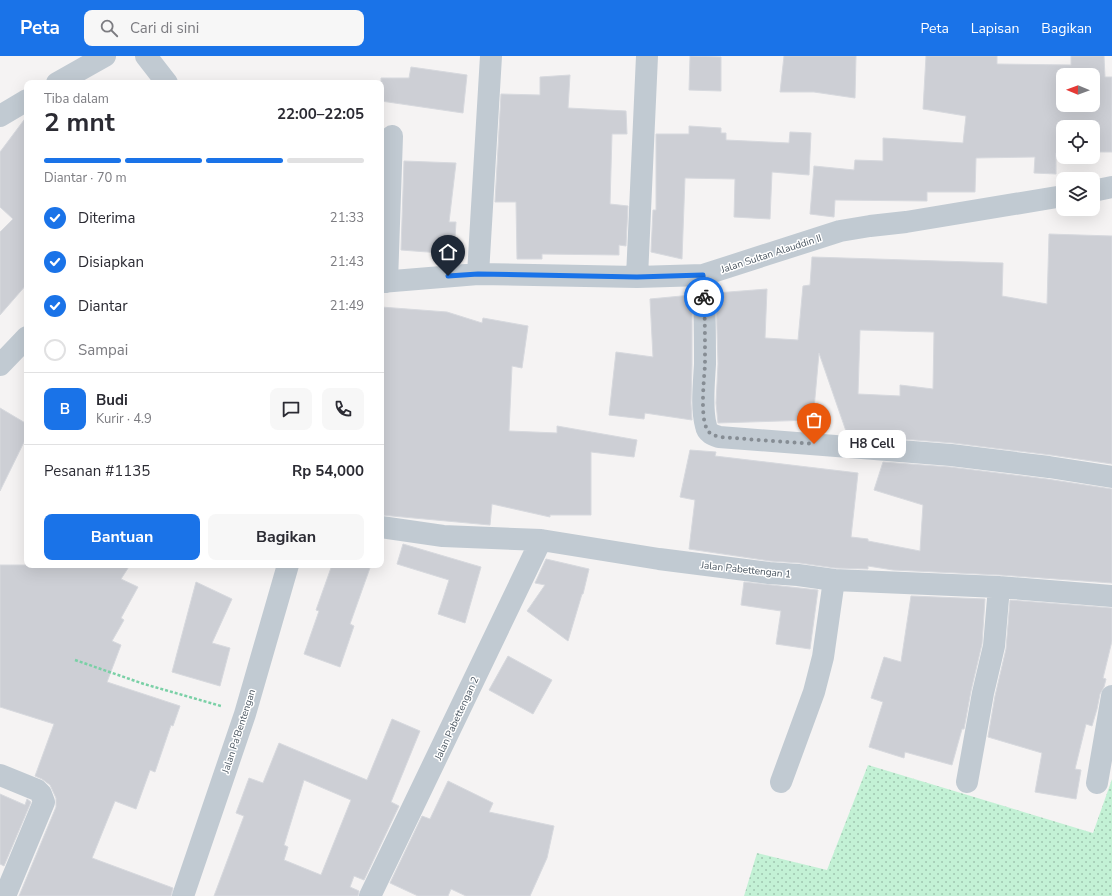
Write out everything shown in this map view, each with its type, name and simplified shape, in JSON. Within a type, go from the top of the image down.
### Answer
[{"type":"street","points":[[62,80],[105,56]]},
{"type":"street","points":[[146,56],[165,80]]},
{"type":"street","points":[[478,274],[491,56]]},
{"type":"street","points":[[637,277],[647,56]]},
{"type":"street","points":[[0,116],[24,102]]},
{"type":"street","points":[[384,282],[392,136]]},
{"type":"street","points":[[1100,190],[1112,187]]},
{"type":"street","name":"Jalan Sultan Alauddin II","points":[[384,282],[478,274],[637,277],[703,275],[840,231],[906,222],[1056,197]]},
{"type":"street","points":[[703,275],[706,324],[705,425],[707,430],[713,435],[719,437],[951,455],[1049,467],[1112,477]]},
{"type":"street","points":[[0,365],[24,340]]},
{"type":"street","name":"Jalan Pabettengan 1","points":[[384,527],[443,536],[540,540],[659,559],[769,574],[798,575],[834,580],[999,587],[1112,596]]},
{"type":"street","name":"Jalan Pabettengan 2","points":[[370,896],[540,540]]},
{"type":"street","name":"Jalan Pa'Bentengan","points":[[183,896],[245,714],[287,568]]},
{"type":"street","points":[[780,782],[814,692],[824,657],[834,580]]},
{"type":"street","points":[[966,782],[983,693],[994,646],[999,587]]},
{"type":"street","points":[[1097,783],[1112,696]]},
{"type":"street","points":[[0,775],[37,790],[44,798],[44,802],[5,896]]},
{"type":"path","points":[[75,660],[144,684],[245,714]]},
{"type":"green space","points":[[868,765],[1093,833],[1112,779],[1112,896],[744,896],[757,853],[827,870]]},
{"type":"building","points":[[690,56],[721,57],[721,91],[689,90]]},
{"type":"building","points":[[784,56],[856,56],[855,98],[814,92],[780,92]]},
{"type":"building","points":[[926,56],[997,56],[997,64],[1071,65],[1071,56],[1104,56],[1105,77],[1112,77],[1112,152],[1100,152],[1100,120],[1056,120],[1056,174],[1034,173],[1035,157],[976,158],[975,192],[927,192],[927,201],[835,200],[834,217],[810,214],[814,166],[854,170],[855,160],[883,161],[883,138],[963,143],[966,116],[923,109]]},
{"type":"building","points":[[411,67],[467,75],[463,113],[384,101],[384,80],[381,80],[381,78],[409,78]]},
{"type":"building","points":[[570,75],[568,108],[626,111],[627,134],[612,134],[610,204],[628,206],[626,246],[619,245],[619,255],[542,254],[542,259],[517,259],[516,202],[495,202],[501,94],[540,95],[540,77]]},
{"type":"building","points":[[24,120],[24,287],[0,315],[0,232],[13,219],[0,207],[0,152]]},
{"type":"building","points":[[689,126],[721,128],[721,133],[726,133],[726,140],[789,143],[790,132],[811,133],[809,175],[772,172],[770,219],[734,217],[735,179],[685,178],[682,259],[651,252],[653,210],[656,210],[656,134],[689,134]]},
{"type":"building","points":[[404,161],[456,163],[449,222],[456,222],[454,254],[401,250]]},
{"type":"building","points":[[1049,234],[1112,236],[1112,464],[953,443],[890,438],[892,432],[856,432],[856,435],[847,434],[819,353],[813,420],[718,423],[716,403],[718,364],[716,293],[767,289],[765,338],[798,340],[803,286],[810,285],[812,257],[1003,263],[1002,296],[1047,304]],"holes":[[[860,330],[934,332],[933,389],[900,385],[900,396],[858,394]]]},
{"type":"building","points":[[692,295],[692,420],[645,413],[644,419],[609,415],[616,352],[653,357],[650,299]]},
{"type":"building","points":[[384,307],[447,312],[482,323],[483,318],[528,326],[522,368],[512,366],[509,431],[557,433],[557,426],[637,440],[634,457],[591,452],[591,515],[550,515],[550,517],[492,504],[490,525],[384,515]]},
{"type":"building","points":[[0,408],[24,422],[24,442],[0,491]]},
{"type":"building","points":[[690,450],[716,452],[715,456],[858,473],[851,537],[868,539],[868,541],[920,551],[923,505],[874,490],[883,462],[950,467],[1112,489],[1112,583],[1000,575],[893,570],[868,566],[868,569],[835,568],[800,563],[770,561],[689,549],[695,500],[680,497]]},
{"type":"building","points":[[403,544],[481,567],[465,623],[438,614],[449,580],[397,564]]},
{"type":"building","points":[[546,559],[589,569],[583,594],[568,641],[527,611],[545,585],[535,583]]},
{"type":"building","points":[[0,565],[24,565],[24,568],[128,568],[121,579],[138,587],[121,618],[124,620],[112,641],[121,645],[107,682],[180,706],[173,726],[171,725],[155,772],[150,770],[136,809],[115,801],[92,858],[173,888],[171,896],[19,896],[56,807],[56,798],[50,785],[35,776],[54,724],[0,707]]},
{"type":"building","points":[[331,568],[370,568],[350,624],[354,626],[340,667],[304,654],[319,611],[316,610]]},
{"type":"building","points":[[196,582],[232,599],[212,643],[230,648],[220,686],[172,672]]},
{"type":"building","points":[[744,582],[818,590],[810,649],[776,644],[781,611],[741,605]]},
{"type":"building","points":[[911,596],[985,599],[982,644],[964,729],[962,729],[952,765],[905,752],[904,758],[869,747],[883,702],[871,698],[884,657],[901,662]]},
{"type":"building","points":[[1010,600],[1112,608],[1112,641],[1103,678],[1106,679],[1100,694],[1092,726],[1086,724],[1075,769],[1081,770],[1076,799],[1035,792],[1042,753],[988,737],[995,696],[1006,649]]},
{"type":"building","points":[[508,656],[552,680],[533,714],[489,690]]},
{"type":"building","points":[[392,719],[420,731],[391,802],[399,806],[364,880],[354,876],[350,887],[359,891],[358,896],[214,896],[244,816],[236,813],[249,778],[263,783],[279,743],[367,780]],"holes":[[[304,780],[351,800],[321,875],[284,860],[288,847],[284,845]]]},
{"type":"building","points":[[448,781],[493,803],[489,812],[554,826],[547,858],[530,896],[466,896],[451,889],[448,896],[418,896],[390,883],[422,816],[430,819]]},
{"type":"building","points":[[0,794],[25,805],[27,799],[31,802],[4,866],[0,864]]},
{"type":"way so far","points":[[704,297],[706,324],[704,408],[705,425],[707,430],[713,435],[719,437],[814,444]]},
{"type":"place","name":"H8 Cell","points":[[814,444]]},
{"type":"route","points":[[448,276],[478,274],[637,277],[703,275],[704,297]]}]
